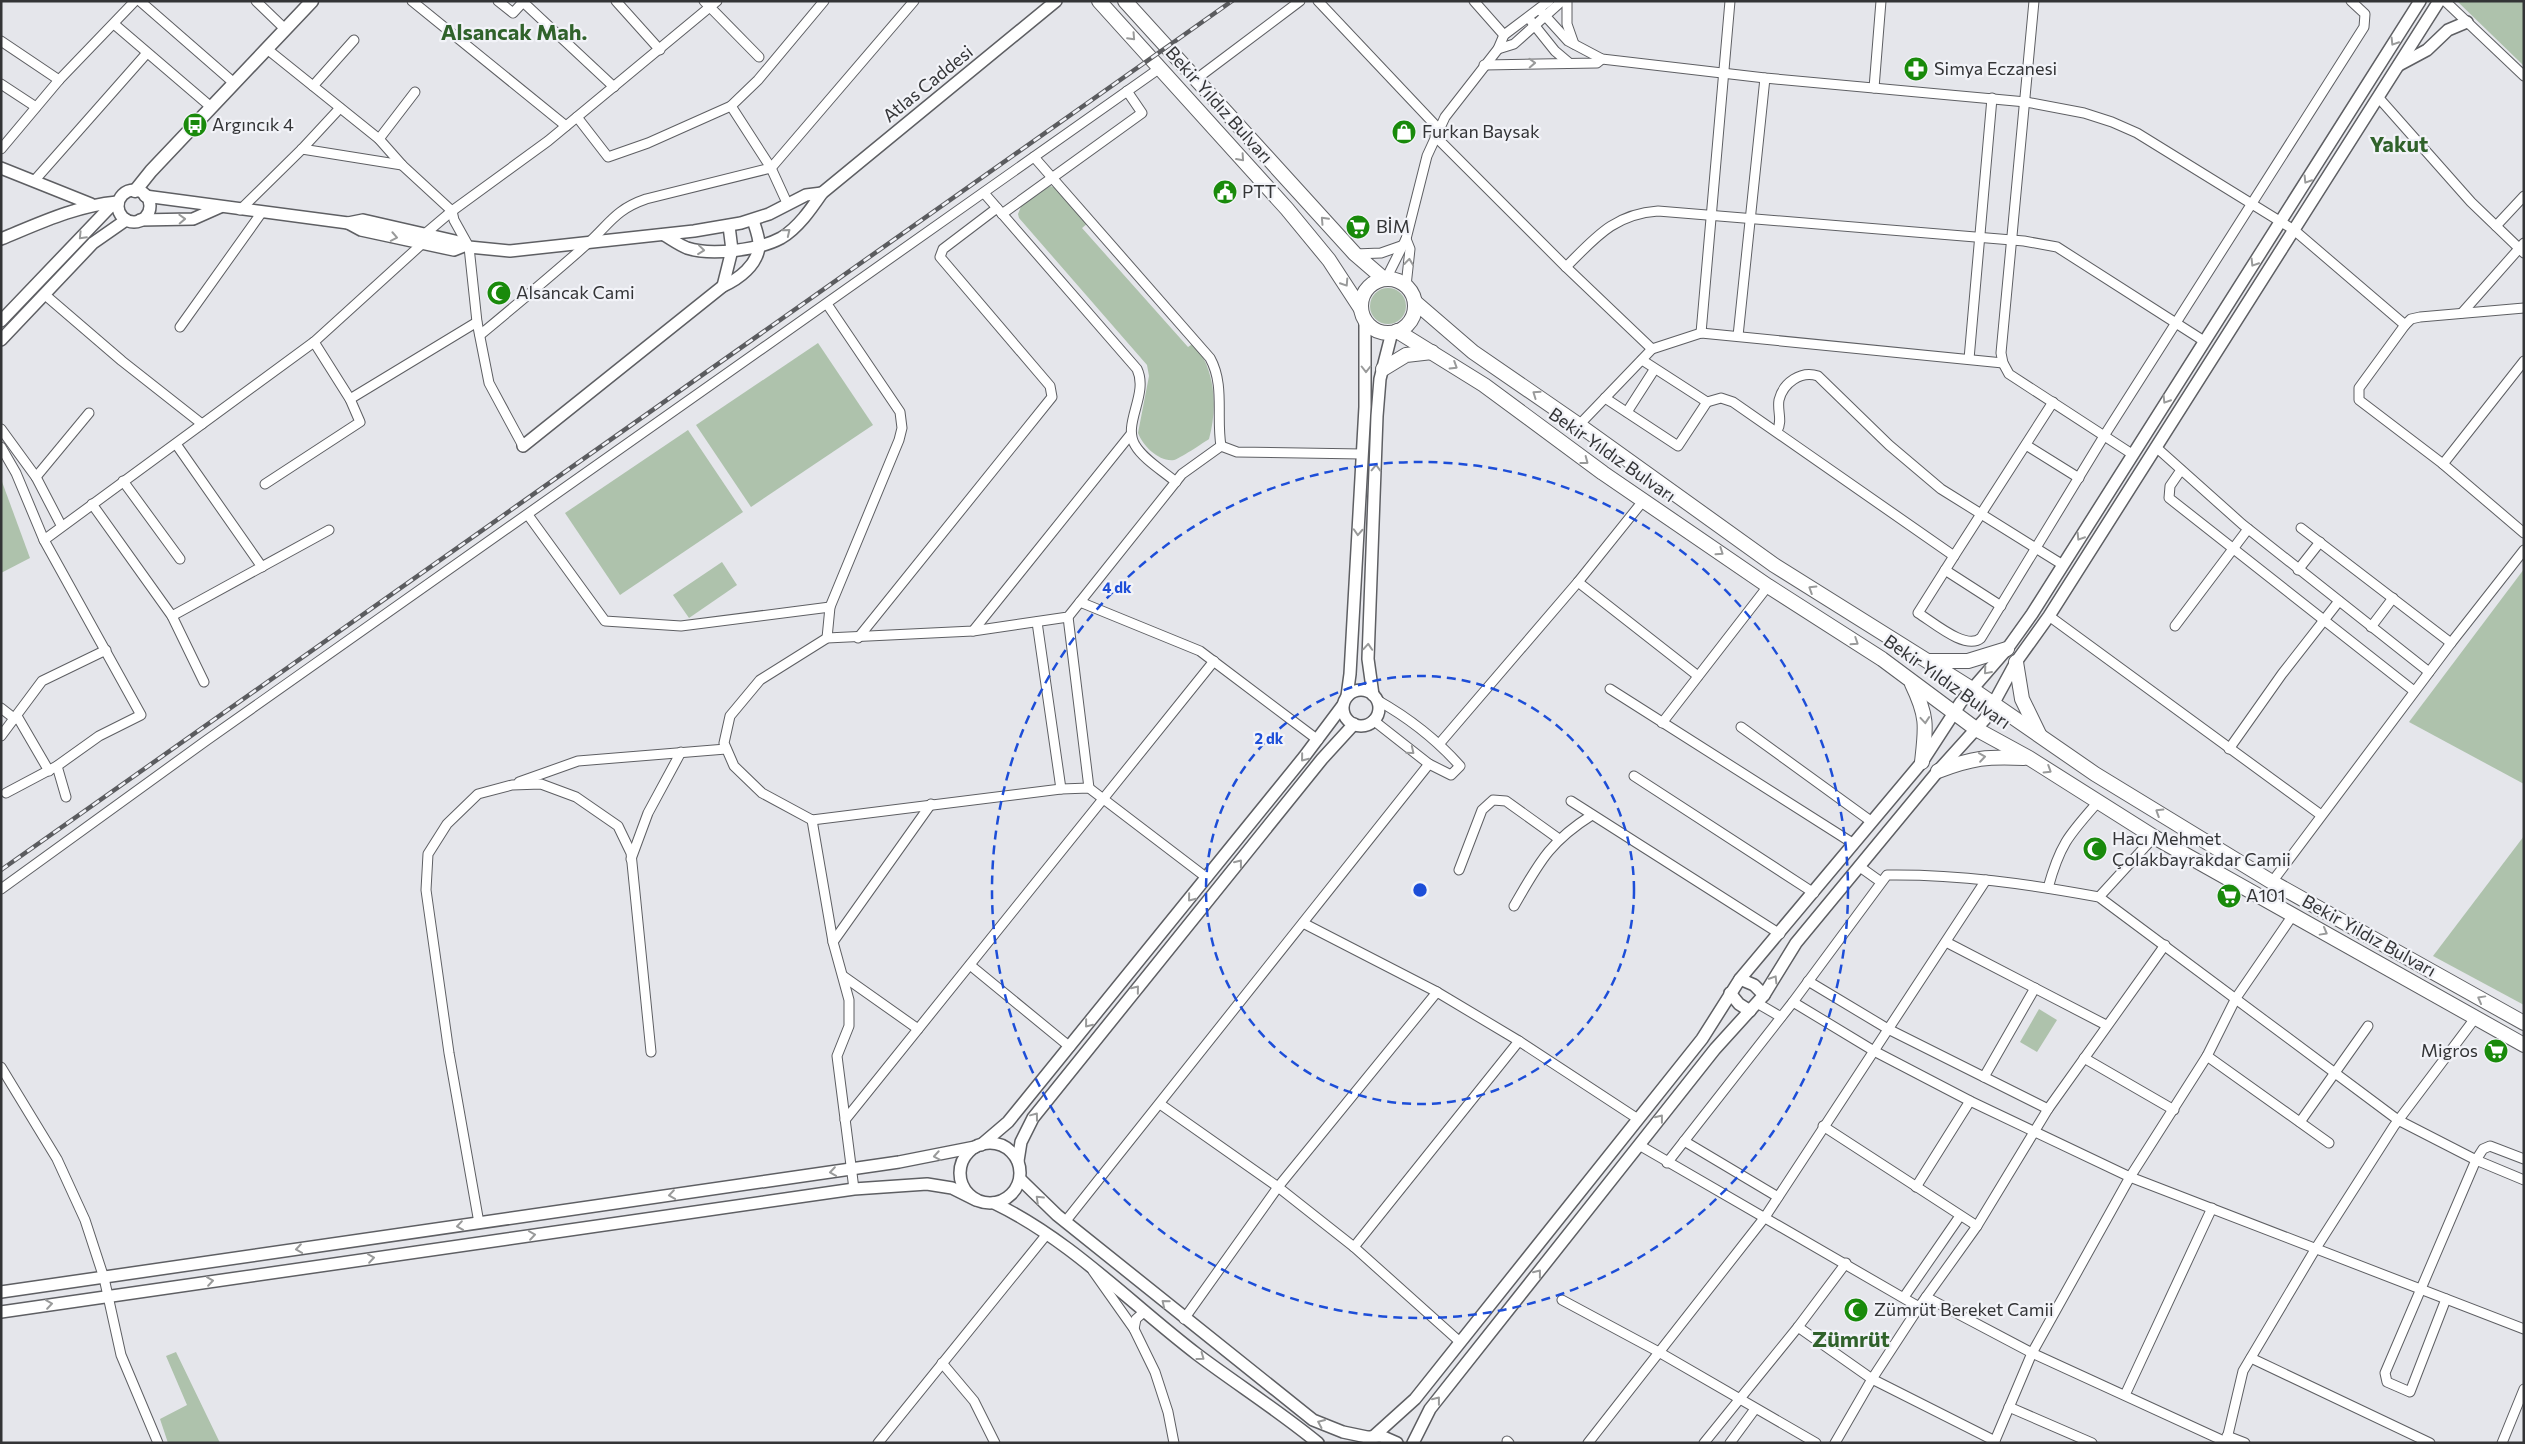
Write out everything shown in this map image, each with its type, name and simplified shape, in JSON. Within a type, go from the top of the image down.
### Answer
[{"type":"main road","points":[[140,193],[151,171],[312,1]]},
{"type":"main road","name":"Bekir Yıldız Bulvarı","points":[[1099,1],[1287,209],[1330,260],[1363,315]]},
{"type":"main road","name":"Bekir Yıldız Bulvarı","points":[[1125,1],[1354,254],[1385,279]]},
{"type":"main road","points":[[1385,279],[1396,280],[1406,286],[1415,302],[1411,319],[1395,332],[1374,329],[1363,315],[1362,297],[1368,287],[1385,279]]},
{"type":"main road","name":"Bekir Yıldız Bulvarı","points":[[1415,302],[1473,352],[1579,425],[1774,565],[1972,689],[2095,774],[2140,799],[2272,882],[2524,1023]]},
{"type":"main road","name":"Bekir Yıldız Bulvarı","points":[[1395,332],[1432,352],[1484,385],[1643,501],[1768,586],[1882,659],[1976,729],[2029,758],[2154,837],[2524,1045]]},
{"type":"main road","points":[[1383,369],[1406,356],[1432,352]]},
{"type":"main road","points":[[1928,661],[1968,661],[2006,649]]},
{"type":"main road","points":[[2016,662],[2022,699],[2040,735]]},
{"type":"main road","points":[[1911,681],[1923,706],[1926,724],[1922,762]]},
{"type":"main road","points":[[1938,771],[1967,759],[1992,756],[2029,758]]},
{"type":"street","points":[[1,149],[60,80],[135,1]]},
{"type":"street","points":[[140,1],[234,83]]},
{"type":"street","points":[[256,1],[285,29]]},
{"type":"street","points":[[412,1],[566,126]]},
{"type":"street","points":[[498,1],[513,13],[523,2],[614,87]]},
{"type":"street","points":[[616,1],[660,50]]},
{"type":"street","points":[[577,117],[608,157],[648,143],[731,106],[758,80],[824,1]]},
{"type":"street","points":[[480,335],[590,242],[610,220],[636,202],[771,168],[914,1]]},
{"type":"street","name":"Atlas Caddesi","points":[[664,235],[687,248],[737,250],[760,246],[781,238],[822,193],[1056,1]]},
{"type":"street","points":[[1195,80],[1300,1]]},
{"type":"street","points":[[1318,1],[1436,132],[1566,267],[1652,349]]},
{"type":"street","points":[[1474,1],[1504,35]]},
{"type":"street","points":[[1385,279],[1404,243],[1427,156],[1436,132],[1458,97],[1498,49],[1504,35],[1549,1]]},
{"type":"street","points":[[1498,49],[1514,44],[1562,1]]},
{"type":"street","points":[[1567,1],[1567,24],[1576,46]]},
{"type":"street","points":[[1701,333],[1730,1]]},
{"type":"street","points":[[1874,88],[1881,1]]},
{"type":"street","points":[[2034,1],[2002,353],[2003,362],[2009,374],[2132,454]]},
{"type":"street","points":[[2053,402],[1918,613],[1963,641],[1975,642],[1981,638],[2037,549],[2104,436],[2364,26],[2365,14],[2351,1]]},
{"type":"street","points":[[1357,1443],[1371,1436],[1415,1399],[1702,1040],[1740,979],[1780,934],[1922,762],[1953,713],[2006,649],[2032,614],[2420,1]]},
{"type":"street","points":[[1413,1443],[1430,1409],[1715,1049],[1757,1003],[1796,943],[1938,771],[1985,719],[2016,662],[2049,616],[2157,448],[2439,1]]},
{"type":"street","points":[[2445,1],[2524,76]]},
{"type":"street","points":[[44,540],[314,342],[452,211],[566,126],[660,50],[710,3],[759,57]]},
{"type":"street","points":[[1539,9],[1561,35],[1576,46],[1597,54],[1602,59]]},
{"type":"street","points":[[1528,17],[1555,51],[1568,62]]},
{"type":"street","points":[[2398,66],[2427,50],[2448,30],[2467,22]]},
{"type":"street","points":[[114,24],[211,108]]},
{"type":"street","points":[[313,86],[354,40]]},
{"type":"street","points":[[1,41],[60,80]]},
{"type":"street","points":[[267,48],[379,139],[402,165],[452,211],[454,220],[467,247],[477,322],[489,384],[523,446],[723,286],[744,273],[752,263],[760,246],[754,220]]},
{"type":"street","points":[[34,181],[147,53]]},
{"type":"street","points":[[1484,65],[1597,62],[1602,59],[1723,74],[1992,98],[2026,102],[2084,113],[2125,127],[2294,230],[2405,325]]},
{"type":"street","points":[[1,889],[207,740],[1160,68]]},
{"type":"street","points":[[1738,336],[1765,78]]},
{"type":"street","points":[[1,84],[36,107]]},
{"type":"street","points":[[858,638],[1052,397],[1050,386],[940,257],[943,249],[1052,178],[1142,113],[1127,91]]},
{"type":"street","points":[[379,139],[415,92]]},
{"type":"street","points":[[2378,97],[2471,202],[2522,248],[2462,313]]},
{"type":"street","points":[[1969,359],[1978,237],[1992,98]]},
{"type":"street","points":[[731,106],[771,168],[788,205]]},
{"type":"street","points":[[240,210],[302,149],[340,108]]},
{"type":"street","points":[[302,149],[402,165]]},
{"type":"street","points":[[1034,157],[1210,358],[1219,382],[1218,424],[1222,446]]},
{"type":"street","points":[[1,168],[91,204]]},
{"type":"street","points":[[1,321],[110,207],[118,203],[125,193],[140,193],[149,203],[148,211],[140,220]]},
{"type":"street","name":"Atlas Caddesi","points":[[140,193],[240,210],[348,223],[363,220],[424,238],[455,241],[467,247],[510,251],[664,235],[729,226],[754,220],[806,195],[822,193]]},
{"type":"street","points":[[973,631],[1131,434],[1141,385],[1138,369],[984,193]]},
{"type":"street","points":[[2496,226],[2524,196]]},
{"type":"street","points":[[1,239],[54,216],[91,204],[118,203]]},
{"type":"street","points":[[118,203],[119,212],[126,220]]},
{"type":"street","points":[[1,340],[93,243],[126,220],[193,219],[221,207]]},
{"type":"street","points":[[1566,267],[1606,228],[1630,216],[1658,211],[2036,242],[2057,247],[2204,341]]},
{"type":"street","points":[[180,327],[262,212]]},
{"type":"street","points":[[723,286],[737,250],[729,226]]},
{"type":"street","points":[[1354,254],[1381,253],[1404,243]]},
{"type":"street","points":[[1404,243],[1410,248],[1406,286]]},
{"type":"street","points":[[44,294],[122,361],[202,424]]},
{"type":"street","points":[[827,304],[900,412],[902,423],[897,446],[830,607],[827,638]]},
{"type":"street","points":[[2524,308],[2412,319],[2405,325],[2367,376],[2359,388],[2358,398],[2362,405],[2442,464],[2524,534]]},
{"type":"street","points":[[1363,315],[1366,382],[1350,674],[1345,701],[1345,716],[1354,724],[1363,725],[1373,720],[1378,712],[1368,659],[1377,416],[1383,369],[1395,332]]},
{"type":"street","points":[[350,399],[477,322]]},
{"type":"street","points":[[1579,425],[1652,349],[1701,333],[2003,362]]},
{"type":"street","points":[[265,484],[360,422],[350,399],[314,342]]},
{"type":"street","points":[[1642,360],[1654,370],[1707,402]]},
{"type":"street","points":[[2442,464],[2524,361]]},
{"type":"street","points":[[1627,412],[1654,370]]},
{"type":"street","points":[[1777,431],[1780,424],[1779,407],[1782,394],[1798,376],[1810,374],[1818,376],[1916,468],[1981,514],[2063,565]]},
{"type":"street","points":[[1605,398],[1678,446],[1707,402],[1717,398],[1727,398],[1954,556]]},
{"type":"street","points":[[36,476],[89,413]]},
{"type":"street","points":[[1,429],[36,476],[62,525]]},
{"type":"street","points":[[1131,434],[1137,448],[1176,482]]},
{"type":"street","points":[[176,444],[262,567]]},
{"type":"street","points":[[2026,445],[2079,478]]},
{"type":"street","points":[[1222,446],[1237,452],[1362,454]]},
{"type":"street","points":[[1207,878],[1104,797],[1089,788],[1061,789],[931,804],[812,820],[762,793],[734,766],[724,743],[730,716],[760,680],[827,638],[973,631],[1068,617],[1182,474],[1222,446]]},
{"type":"street","points":[[1,447],[16,473],[44,540],[141,715],[99,736],[53,768],[6,794]]},
{"type":"street","points":[[2157,448],[2248,529],[2429,672]]},
{"type":"street","points":[[2181,470],[2170,486],[2169,498],[2414,691]]},
{"type":"street","points":[[123,481],[180,560]]},
{"type":"street","points":[[1440,743],[1578,582],[1643,501]]},
{"type":"street","points":[[92,504],[172,616],[204,682]]},
{"type":"street","points":[[528,515],[605,621],[681,626],[830,607]]},
{"type":"street","points":[[2301,528],[2451,643]]},
{"type":"street","points":[[2175,626],[2248,529]]},
{"type":"street","points":[[172,616],[329,530]]},
{"type":"street","points":[[2298,570],[2320,542]]},
{"type":"street","points":[[2272,882],[2414,691],[2524,550]]},
{"type":"street","points":[[1945,570],[2001,606]]},
{"type":"street","points":[[1578,582],[1698,676]]},
{"type":"street","points":[[1662,723],[1768,586]]},
{"type":"street","points":[[2371,627],[2394,598]]},
{"type":"street","points":[[2229,749],[2339,601]]},
{"type":"street","points":[[1080,602],[1200,651],[1318,740]]},
{"type":"street","points":[[2049,616],[2320,815]]},
{"type":"street","points":[[1068,617],[1089,788]]},
{"type":"street","points":[[1037,622],[1061,789]]},
{"type":"street","points":[[1,736],[42,681],[106,650]]},
{"type":"street","points":[[845,1120],[1214,661]]},
{"type":"street","points":[[1610,688],[1854,844]]},
{"type":"street","points":[[976,1200],[963,1186],[960,1174],[966,1156],[1008,1122],[1318,740],[1345,701],[1360,690],[1375,698],[1397,711],[1440,743],[1460,766],[1451,774],[1428,764],[1373,720]]},
{"type":"street","points":[[1,708],[16,718],[53,768],[66,797]]},
{"type":"street","points":[[994,1203],[1011,1195],[1020,1179],[1018,1161],[1021,1142],[1033,1118],[1322,759],[1354,724]]},
{"type":"street","points":[[1741,727],[1872,822]]},
{"type":"street","points":[[479,1223],[449,1053],[426,890],[428,854],[447,824],[478,794],[512,785],[578,761],[726,749]]},
{"type":"street","points":[[631,859],[648,813],[680,752]]},
{"type":"street","points":[[1065,1222],[1428,764]]},
{"type":"street","points":[[1634,776],[1814,893]]},
{"type":"street","points":[[512,785],[541,784],[576,797],[618,826],[631,859],[651,1052]]},
{"type":"street","points":[[1460,870],[1482,810],[1493,800],[1506,801],[1559,838]]},
{"type":"street","points":[[1571,801],[1780,934]]},
{"type":"street","points":[[2048,888],[2055,862],[2064,842],[2098,802]]},
{"type":"street","points":[[833,942],[931,804]]},
{"type":"street","points":[[1514,906],[1540,862],[1559,838],[1592,814]]},
{"type":"street","points":[[812,820],[833,942],[849,1000],[850,1018],[837,1056],[854,1189]]},
{"type":"street","points":[[2099,897],[2154,837]]},
{"type":"street","points":[[1860,867],[1881,882]]},
{"type":"street","points":[[1667,1163],[1793,1002],[1887,875],[1928,874],[2048,888],[2099,897],[2236,998],[2333,1074],[2398,1120],[2476,1160],[2524,1180]]},
{"type":"street","points":[[1588,1443],[1657,1351],[1765,1217],[1986,880]]},
{"type":"street","points":[[1798,1327],[1872,1379],[1995,1442],[2032,1353],[2130,1177],[2207,1056],[2236,998],[2293,915]]},
{"type":"street","points":[[1303,923],[1437,992],[1520,1041],[1638,1119]]},
{"type":"street","points":[[1946,942],[2106,1025]]},
{"type":"street","points":[[1835,1443],[1872,1379],[1919,1307],[1977,1226],[2048,1109],[2106,1025],[2165,945]]},
{"type":"street","points":[[970,965],[1070,1047]]},
{"type":"street","points":[[843,976],[918,1029]]},
{"type":"street","points":[[1740,979],[1754,985],[1757,1003]]},
{"type":"street","points":[[1808,981],[1888,1029],[2048,1109]]},
{"type":"street","points":[[1984,1077],[2035,988]]},
{"type":"street","points":[[1184,1318],[1278,1187],[1437,992]]},
{"type":"street","points":[[1730,993],[1739,1004],[1757,1003],[1781,1017]]},
{"type":"street","points":[[1793,1002],[1874,1051],[2034,1132],[2130,1177],[2524,1329]]},
{"type":"street","points":[[2226,1440],[2243,1371],[2316,1248],[2398,1120],[2476,1017]]},
{"type":"street","points":[[2300,1122],[2368,1026]]},
{"type":"street","points":[[1354,1248],[1520,1041]]},
{"type":"street","points":[[2207,1056],[2329,1143]]},
{"type":"street","points":[[2084,1058],[2174,1110]]},
{"type":"street","points":[[1,1067],[66,1177],[85,1220],[104,1278],[121,1355],[158,1443]]},
{"type":"street","points":[[1916,1187],[1970,1100]]},
{"type":"street","points":[[1160,1104],[1278,1187],[1354,1248],[1460,1342]]},
{"type":"street","points":[[1823,1126],[1977,1226]]},
{"type":"street","points":[[1684,1141],[1778,1197]]},
{"type":"street","points":[[1,1292],[940,1156],[978,1146],[999,1145],[1010,1151],[1018,1161]]},
{"type":"street","points":[[1639,1145],[1667,1163],[1846,1263],[1919,1307]]},
{"type":"street","points":[[2446,1299],[2410,1392],[2387,1382],[2385,1373],[2476,1160],[2483,1149],[2488,1146],[2524,1159]]},
{"type":"street","points":[[1020,1179],[1065,1222],[1313,1420],[1338,1430],[1388,1438],[1397,1443]]},
{"type":"street","points":[[1,1312],[854,1189],[902,1184],[940,1185],[976,1200],[994,1203],[1047,1234],[1087,1263],[1198,1355],[1313,1440]]},
{"type":"street","points":[[2125,1395],[2212,1208]]},
{"type":"street","points":[[1904,1297],[1960,1216]]},
{"type":"street","points":[[878,1443],[1047,1234]]},
{"type":"street","points":[[1087,1263],[1134,1329],[1158,1379],[1174,1443]]},
{"type":"street","points":[[1704,1443],[1798,1327],[1846,1263]]},
{"type":"street","points":[[1926,1297],[2032,1353],[2226,1440],[2245,1443]]},
{"type":"street","points":[[1562,1300],[1657,1351],[1816,1443]]},
{"type":"street","points":[[1134,1329],[1136,1319],[1145,1311]]},
{"type":"street","points":[[2251,1358],[2430,1443]]},
{"type":"street","points":[[942,1363],[974,1401],[995,1443]]},
{"type":"street","points":[[2502,1443],[2524,1389]]},
{"type":"street","points":[[2009,1407],[2092,1443]]},
{"type":"street","points":[[1730,1443],[1755,1409]]},
{"type":"green space","points":[[2457,1],[2524,1],[2524,66]]},
{"type":"green space","points":[[1050,186],[1054,187],[1088,223],[1082,228],[1188,347],[1194,343],[1201,354],[1213,389],[1212,427],[1209,439],[1177,459],[1168,460],[1157,456],[1148,448],[1138,433],[1149,376],[1147,365],[1019,218],[1018,214],[1022,204]]},
{"type":"green space","points":[[1388,288],[1395,289],[1401,293],[1405,299],[1405,313],[1401,319],[1395,323],[1388,324],[1381,323],[1375,319],[1371,313],[1370,306],[1371,299],[1375,293],[1381,289]]},
{"type":"green space","points":[[818,343],[873,425],[751,507],[696,425]]},
{"type":"green space","points":[[688,430],[743,512],[620,595],[565,513]]},
{"type":"green space","points":[[1,479],[30,558],[1,573]]},
{"type":"green space","points":[[722,562],[737,585],[689,618],[673,595]]},
{"type":"green space","points":[[2524,569],[2524,784],[2409,722]]},
{"type":"green space","points":[[2524,836],[2524,1005],[2433,956]]},
{"type":"green space","points":[[2039,1009],[2057,1020],[2037,1052],[2020,1042]]},
{"type":"green space","points":[[176,1352],[220,1443],[168,1443],[160,1419],[187,1405],[166,1356]]},
{"type":"railway","points":[[1,870],[1232,1]]},
{"type":"place","name":"Simya Eczanesi","points":[[1916,69]]},
{"type":"place","name":"Argıncık 4","points":[[195,125]]},
{"type":"place","name":"Furkan Baysak","points":[[1404,132]]},
{"type":"place","name":"PTT","points":[[1225,192]]},
{"type":"place","name":"BİM","points":[[1358,227]]},
{"type":"place","name":"Alsancak Cami","points":[[499,293]]},
{"type":"place","name":"Hacı Mehmet Çolakbayrakdar Camii","points":[[2095,849]]},
{"type":"place","name":"A101","points":[[2229,896]]},
{"type":"place","name":"Migros","points":[[2496,1051]]},
{"type":"place","name":"Zümrüt Bereket Camii","points":[[1856,1310]]},
{"type":"district","name":"Alsancak Mah.","points":[[514,32]]},
{"type":"district","name":"Yakut","points":[[2399,144]]},
{"type":"district","name":"Zümrüt","points":[[1851,1339]]}]
